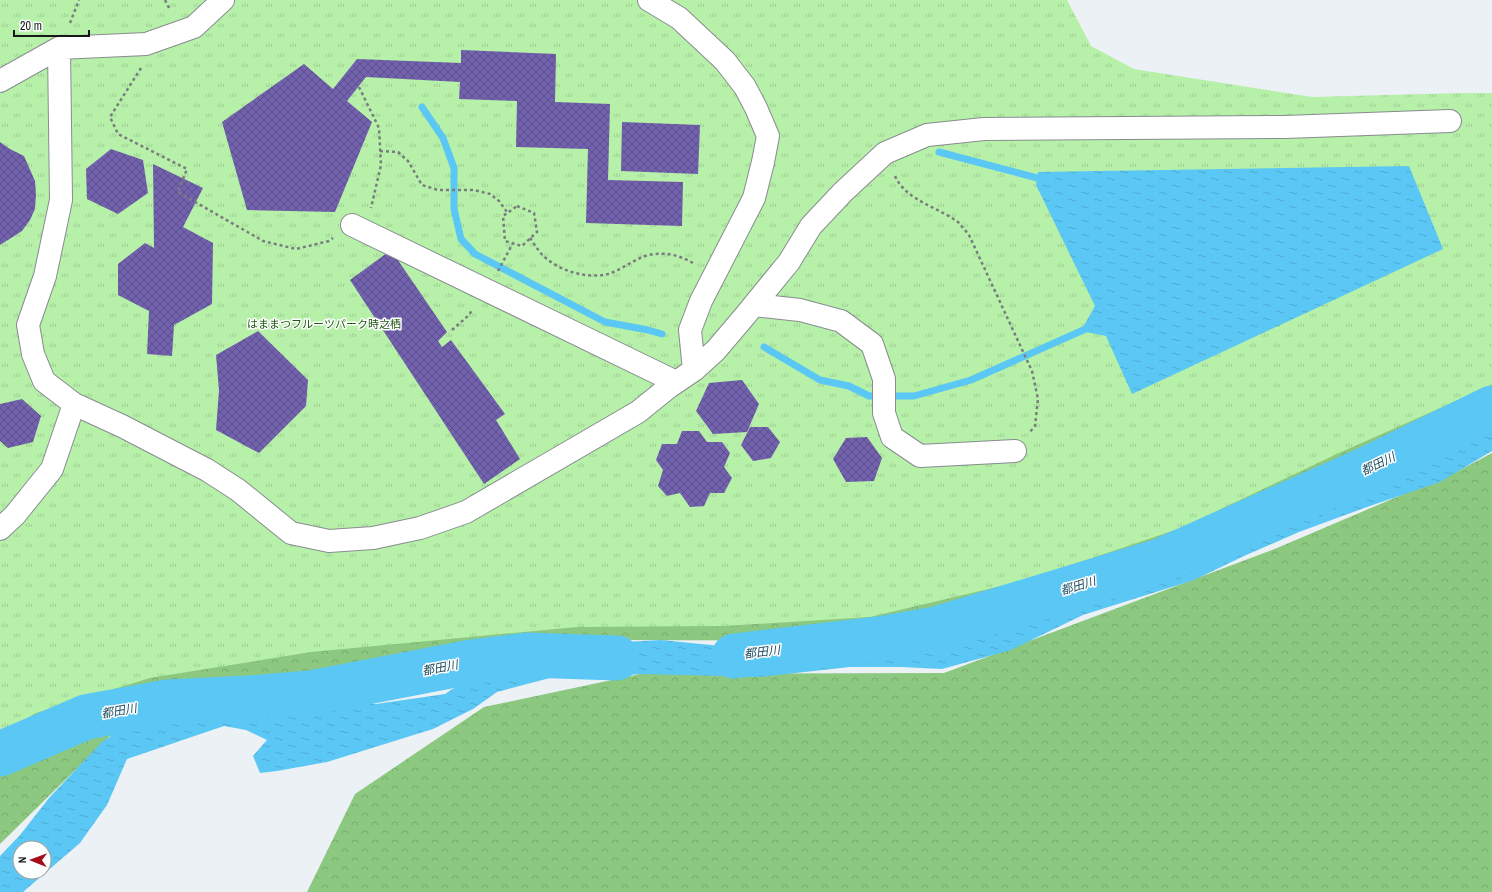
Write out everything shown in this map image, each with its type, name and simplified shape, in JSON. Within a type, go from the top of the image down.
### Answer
[{"type":"lane","points":[[0,81],[59,48],[146,44],[194,27],[223,0]]},
{"type":"lane","points":[[649,0],[679,18],[725,60],[745,87],[768,136],[754,198],[701,301],[690,330],[694,370]]},
{"type":"lane","points":[[59,48],[61,200],[46,276],[28,325],[33,354],[44,381],[74,404],[122,426],[207,470],[238,490],[291,533],[329,541],[380,537],[420,528],[466,512],[638,412],[694,370],[716,350],[789,262],[811,226],[843,192],[885,153],[927,135],[984,129],[1285,127],[1450,121]]},
{"type":"lane","points":[[352,225],[676,382]]},
{"type":"lane","points":[[754,305],[800,310],[841,321],[872,344],[884,379],[884,413],[892,437],[920,456],[1015,451]]},
{"type":"lane","points":[[0,529],[15,515],[52,469],[74,404]]},
{"type":"path","points":[[165,0],[171,12],[160,39],[110,117],[118,134],[187,169],[178,192],[263,241],[296,249],[329,241],[370,212],[381,165],[380,128],[359,87]]},
{"type":"path","points":[[380,151],[398,152],[408,161],[422,185],[438,190],[474,190],[490,194],[499,201],[507,212]]},
{"type":"path","points":[[885,153],[897,181],[909,193],[959,223],[969,235],[1032,370],[1038,399],[1035,426],[1015,451]]},
{"type":"path","points":[[517,206],[534,213],[537,232],[522,246],[506,241],[503,216],[507,212],[517,206]]},
{"type":"path","points":[[530,238],[547,259],[565,270],[586,276],[608,274],[639,258],[663,253],[678,255],[693,262],[693,270]]},
{"type":"path","points":[[496,273],[513,243]]},
{"type":"green space","name":"はままつフルーツパーク時之栖","points":[[0,0],[1067,0],[1091,46],[1134,69],[1312,97],[1492,93],[1492,385],[1339,453],[1181,528],[1027,580],[870,617],[724,626],[577,627],[311,652],[150,678],[36,713],[0,735]]},
{"type":"green space","points":[[1492,261],[1492,407],[1461,412],[1129,571],[862,641],[611,640],[327,683],[110,736],[0,844],[0,541]]},
{"type":"green space","points":[[1492,453],[1492,892],[307,892],[355,794],[484,707],[640,674],[944,673],[1277,548],[1460,470]]},
{"type":"water","points":[[1409,166],[1443,249],[1132,394],[1106,336],[1081,331],[1095,306],[1036,185],[1038,172]]},
{"type":"water","points":[[1492,423],[1492,451],[1440,482],[1299,532],[1194,580],[1083,615],[1011,650],[942,669],[850,667],[759,677],[646,674],[550,678],[497,692],[473,709],[433,729],[327,762],[260,773],[253,756],[267,740],[246,730],[224,726],[127,759],[107,805],[80,843],[52,867],[52,840],[15,840],[49,798],[102,742],[139,717],[187,708],[260,708],[289,714],[318,709],[353,700],[376,704],[445,694],[474,675],[607,643],[661,640],[731,647],[839,650],[957,636],[1022,624],[1089,603],[1193,564],[1340,502],[1417,464],[1480,425]]},
{"type":"water","points":[[12,843],[12,880],[37,880],[23,892],[0,892],[0,856]]},
{"type":"building","points":[[461,50],[556,54],[555,102],[610,104],[608,180],[683,182],[682,226],[586,223],[588,149],[516,147],[517,101],[459,99],[460,82],[366,77],[347,101],[372,122],[335,212],[247,210],[222,122],[304,64],[333,89],[357,59],[461,63]]},
{"type":"building","points":[[622,122],[700,125],[698,174],[621,171]]},
{"type":"building","points":[[0,142],[24,156],[35,181],[36,194],[35,209],[30,220],[22,231],[0,245]]},
{"type":"building","points":[[111,149],[143,160],[148,193],[118,214],[87,199],[86,169]]},
{"type":"building","points":[[153,164],[203,188],[183,227],[213,243],[212,304],[174,325],[172,356],[147,354],[149,311],[118,295],[118,264],[145,243],[154,248]]},
{"type":"building","points":[[391,250],[447,332],[438,341],[442,347],[451,340],[505,414],[496,420],[520,459],[484,484],[350,280]]},
{"type":"building","points":[[258,331],[308,380],[306,406],[259,453],[216,430],[219,390],[216,355]]},
{"type":"building","points":[[742,380],[759,404],[747,432],[713,434],[696,411],[709,383]]},
{"type":"building","points":[[22,399],[41,416],[33,442],[8,448],[0,441],[0,404]]},
{"type":"building","points":[[750,427],[768,427],[780,442],[771,458],[753,461],[741,445]]},
{"type":"building","points":[[682,431],[699,431],[707,442],[722,442],[730,453],[724,467],[732,478],[724,493],[710,493],[704,506],[690,507],[680,493],[667,496],[658,486],[663,470],[656,460],[662,444],[677,444]]},
{"type":"building","points":[[867,437],[882,458],[874,481],[846,482],[833,459],[846,438]]},
{"type":"waterway","points":[[422,107],[443,138],[454,168],[454,209],[461,239],[475,254],[605,322],[662,334]]},
{"type":"waterway","points":[[939,152],[1045,180]]},
{"type":"waterway","points":[[764,347],[820,380],[849,386],[869,396],[914,396],[971,380],[1090,327]]},
{"type":"waterway","name":"都田川","points":[[734,656],[885,638],[936,629],[1160,561],[1367,469],[1492,408]]},
{"type":"waterway","name":"都田川","points":[[0,754],[86,717],[168,702],[310,693],[471,662],[527,655],[617,658]]}]
